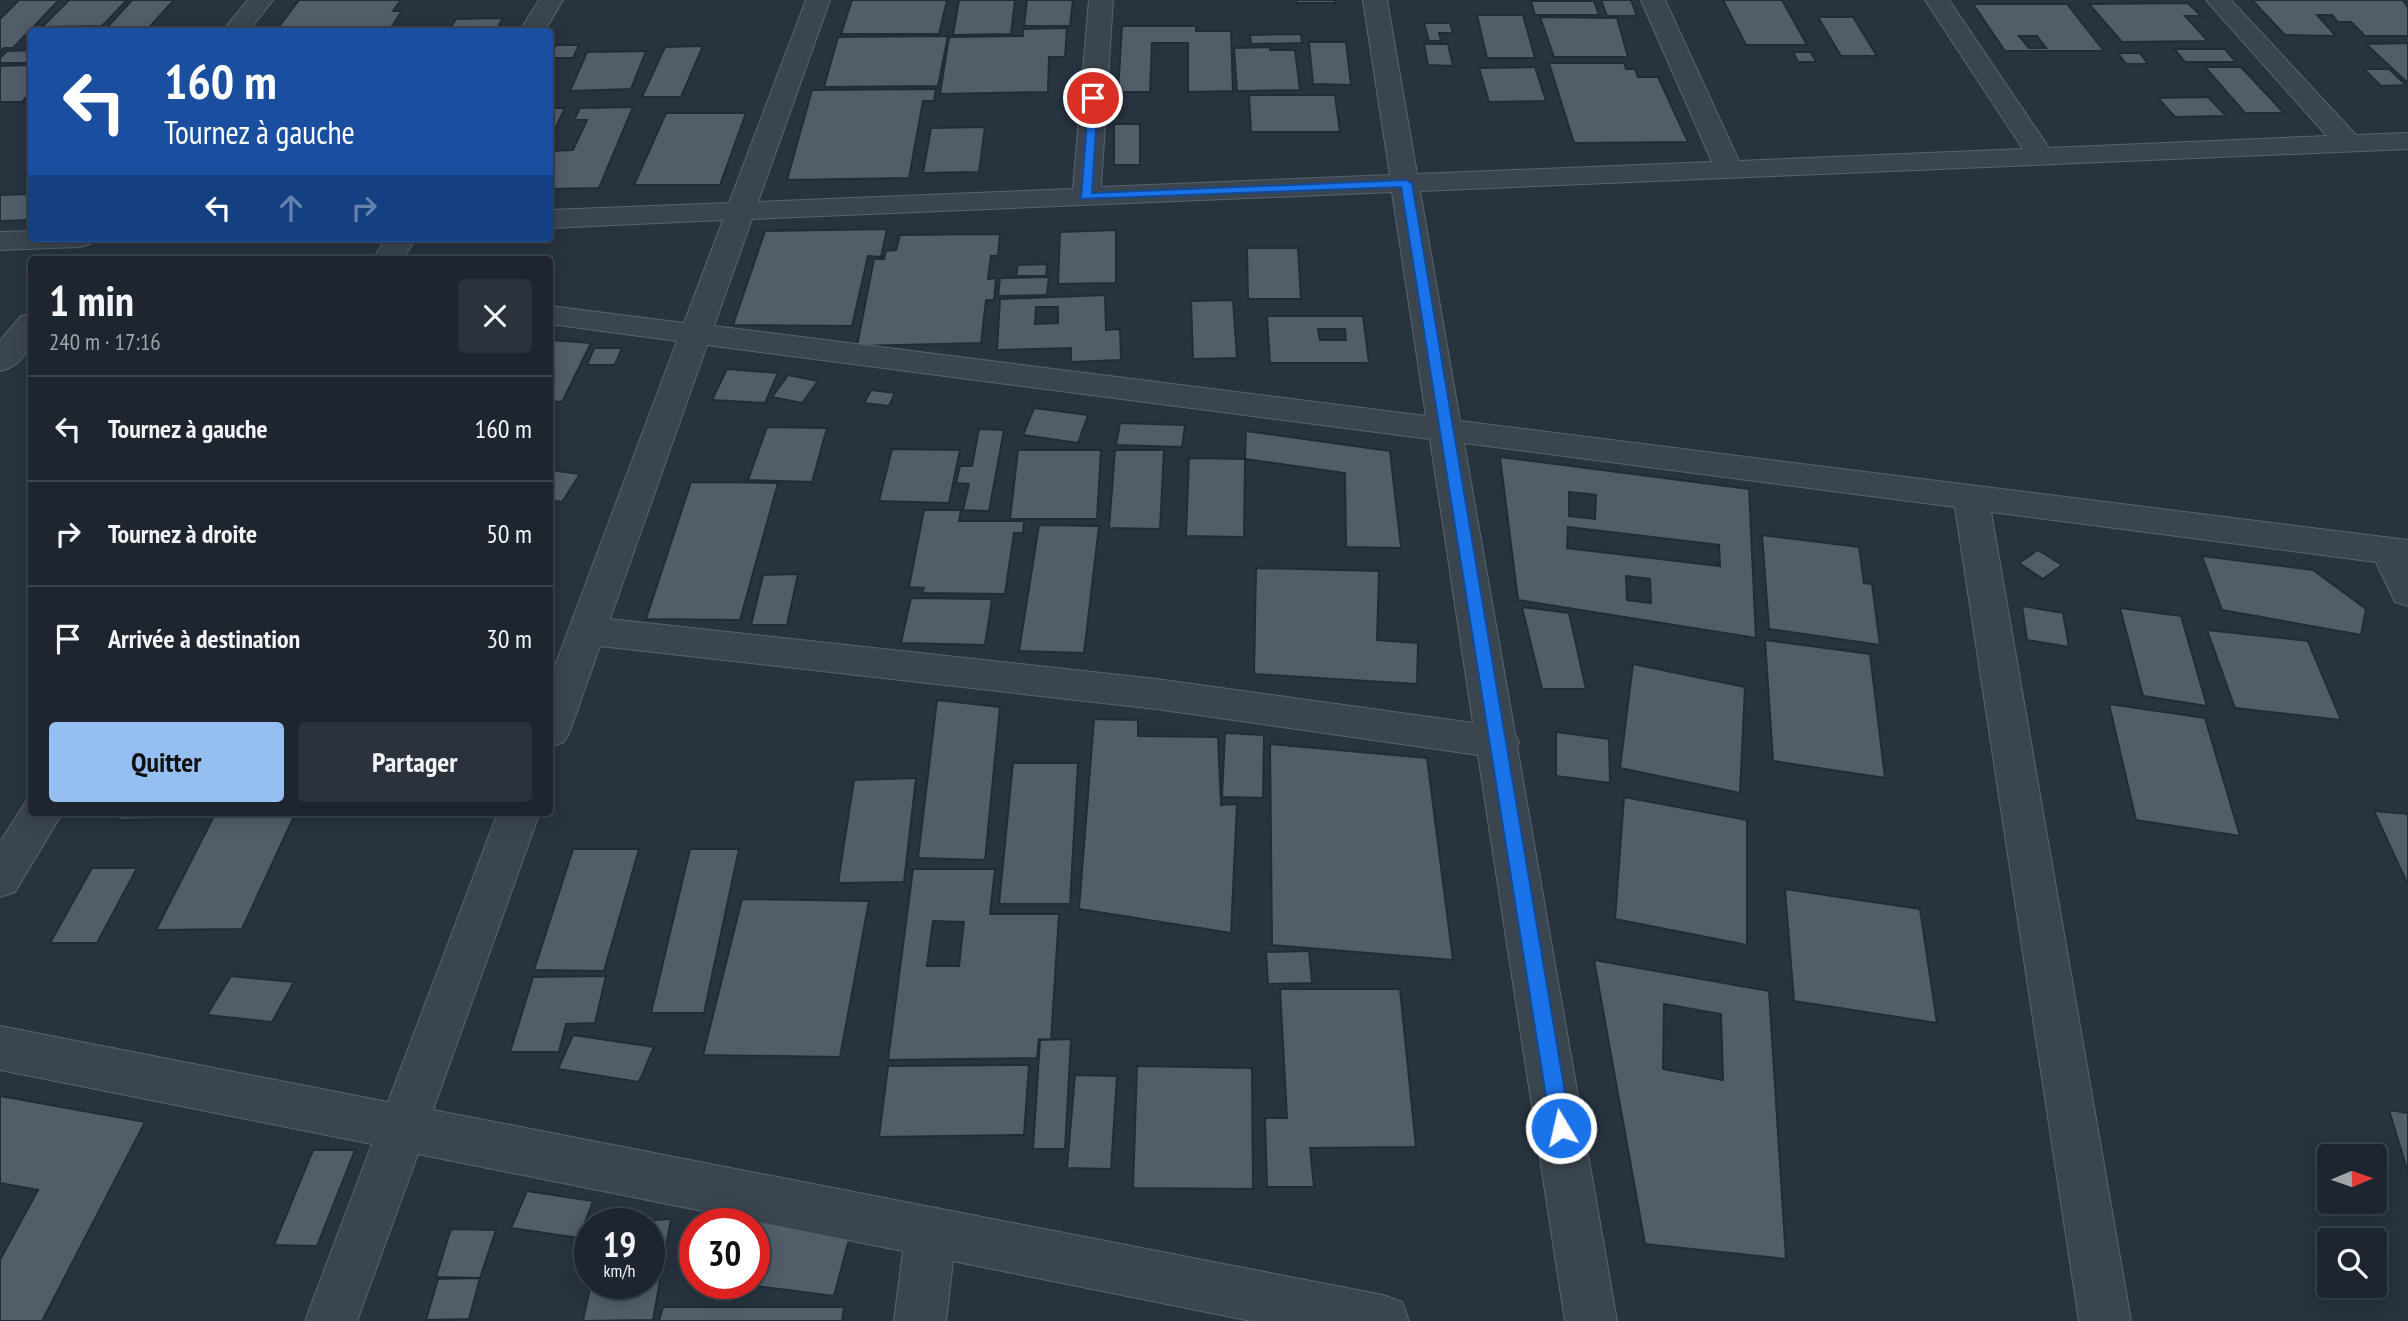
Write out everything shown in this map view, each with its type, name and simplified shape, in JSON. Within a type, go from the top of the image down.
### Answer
[{"type":"street","points":[[237,28],[261,0]]},
{"type":"street","points":[[534,28],[551,0]]},
{"type":"street","points":[[553,723],[818,0]]},
{"type":"street","points":[[1086,197],[1101,0]]},
{"type":"street","points":[[1375,0],[1499,742],[1591,1321]]},
{"type":"street","points":[[1653,0],[1729,170]]},
{"type":"street","points":[[1937,0],[2042,157]]},
{"type":"street","points":[[2218,0],[2349,144]]},
{"type":"street","points":[[553,219],[2408,141]]},
{"type":"street","points":[[0,241],[28,240]]},
{"type":"street","points":[[89,256],[101,242]]},
{"type":"street","points":[[553,315],[2399,552],[2408,593]]},
{"type":"street","points":[[0,361],[28,329]]},
{"type":"street","points":[[1971,497],[2105,1321]]},
{"type":"street","points":[[587,629],[1156,694],[1499,742]]},
{"type":"street","points":[[0,879],[39,816]]},
{"type":"street","points":[[331,1321],[518,816]]},
{"type":"street","points":[[0,1048],[1383,1321]]},
{"type":"street","points":[[920,1321],[931,1232]]},
{"type":"building","points":[[19,0],[59,0],[32,28],[28,28],[28,32],[13,48],[4,48],[0,52],[0,19]]},
{"type":"building","points":[[69,0],[127,0],[102,26],[42,27]]},
{"type":"building","points":[[132,0],[174,0],[149,28],[107,28]]},
{"type":"building","points":[[299,0],[401,0],[393,11],[402,11],[391,28],[278,28]]},
{"type":"building","points":[[852,0],[947,0],[939,34],[841,34]]},
{"type":"building","points":[[959,0],[1015,0],[1011,34],[953,35]]},
{"type":"building","points":[[1027,0],[1073,0],[1070,26],[1024,26]]},
{"type":"building","points":[[1296,0],[1335,0],[1335,3],[1297,3]]},
{"type":"building","points":[[1601,0],[1631,0],[1637,16],[1607,16]]},
{"type":"building","points":[[1723,0],[1782,0],[1807,45],[1746,45]]},
{"type":"building","points":[[2252,0],[2403,0],[2408,8],[2408,36],[2365,36],[2351,22],[2338,22],[2332,15],[2317,15],[2336,36],[2285,35]]},
{"type":"building","points":[[1531,1],[1594,1],[1599,15],[1535,15]]},
{"type":"building","points":[[2188,3],[2201,16],[2185,16],[2208,41],[2122,42],[2089,4]]},
{"type":"building","points":[[1973,4],[2067,4],[2104,51],[2005,51]],"holes":[[[2019,36],[2037,36],[2046,48],[2029,48]]]},
{"type":"building","points":[[1477,15],[1523,15],[1535,58],[1487,58]]},
{"type":"building","points":[[1540,17],[1617,18],[1628,57],[1554,57]]},
{"type":"building","points":[[1818,17],[1853,17],[1877,56],[1841,56]]},
{"type":"building","points":[[503,18],[497,28],[450,28],[456,19]]},
{"type":"building","points":[[1424,23],[1450,23],[1453,33],[1439,33],[1441,41],[1429,41]]},
{"type":"building","points":[[1122,26],[1196,26],[1196,31],[1231,31],[1233,91],[1188,92],[1188,43],[1152,43],[1150,92],[1118,92]]},
{"type":"building","points":[[1067,28],[1065,57],[1049,57],[1048,92],[940,94],[949,37],[1023,36],[1023,29]]},
{"type":"building","points":[[1301,34],[1302,43],[1251,44],[1250,35]]},
{"type":"building","points":[[948,36],[938,86],[824,87],[838,37]]},
{"type":"building","points":[[1309,42],[1346,42],[1351,85],[1313,84]]},
{"type":"building","points":[[2408,43],[2408,83],[2366,44]]},
{"type":"building","points":[[1424,44],[1448,44],[1453,66],[1428,65]]},
{"type":"building","points":[[556,45],[579,45],[573,58],[553,58]]},
{"type":"building","points":[[703,46],[681,97],[642,97],[665,47]]},
{"type":"building","points":[[1270,47],[1270,50],[1295,50],[1300,90],[1237,91],[1234,48]]},
{"type":"building","points":[[2174,49],[2225,49],[2236,62],[2185,62]]},
{"type":"building","points":[[28,50],[28,63],[0,63],[0,58],[7,51]]},
{"type":"building","points":[[646,51],[631,89],[570,91],[587,52]]},
{"type":"building","points":[[1793,52],[1811,52],[1816,62],[1798,62]]},
{"type":"building","points":[[2118,53],[2140,53],[2148,64],[2126,64]]},
{"type":"building","points":[[1549,63],[1624,63],[1626,69],[1635,69],[1638,77],[1658,77],[1688,142],[1574,143]]},
{"type":"building","points":[[28,65],[28,95],[22,102],[0,102],[0,66]]},
{"type":"building","points":[[1535,67],[1546,101],[1489,102],[1479,68]]},
{"type":"building","points":[[2205,67],[2241,67],[2284,113],[2245,113]]},
{"type":"building","points":[[2364,69],[2389,69],[2406,85],[2381,86]]},
{"type":"building","points":[[936,89],[934,101],[923,101],[909,178],[787,180],[812,90]]},
{"type":"building","points":[[1249,95],[1335,95],[1340,132],[1251,132]]},
{"type":"building","points":[[2208,97],[2226,116],[2175,117],[2158,98]]},
{"type":"building","points":[[633,107],[599,188],[553,189],[553,151],[573,150],[587,120],[574,120],[580,108]]},
{"type":"building","points":[[553,108],[565,108],[553,134]]},
{"type":"building","points":[[666,113],[746,113],[720,185],[634,185]]},
{"type":"building","points":[[1114,124],[1140,124],[1140,165],[1114,165]]},
{"type":"building","points":[[985,127],[979,172],[923,173],[931,128]]},
{"type":"building","points":[[28,194],[28,220],[0,221],[0,195]]},
{"type":"building","points":[[887,229],[881,257],[868,256],[852,326],[733,325],[765,231]]},
{"type":"building","points":[[1116,230],[1116,283],[1058,284],[1060,232]]},
{"type":"building","points":[[1000,234],[998,256],[991,256],[988,279],[996,278],[994,300],[986,300],[981,343],[857,346],[874,259],[884,259],[886,251],[896,250],[900,235]]},
{"type":"building","points":[[1247,248],[1298,248],[1301,299],[1248,299]]},
{"type":"building","points":[[1047,264],[1046,276],[1016,276],[1018,265]]},
{"type":"building","points":[[1049,277],[1047,295],[998,296],[1000,278]]},
{"type":"building","points":[[1105,295],[1106,330],[1120,329],[1121,360],[1071,362],[1071,348],[997,350],[1000,299]],"holes":[[[1036,307],[1058,307],[1058,323],[1035,324]]]},
{"type":"building","points":[[1233,300],[1237,358],[1193,359],[1191,301]]},
{"type":"building","points":[[1267,316],[1363,316],[1369,363],[1270,363]],"holes":[[[1318,329],[1345,329],[1346,340],[1320,340]]]},
{"type":"building","points":[[553,340],[591,343],[562,402],[553,401]]},
{"type":"building","points":[[594,348],[622,348],[615,365],[587,365]]},
{"type":"building","points":[[727,369],[778,373],[765,403],[712,400]]},
{"type":"building","points":[[788,375],[818,381],[802,403],[772,397]]},
{"type":"building","points":[[871,390],[895,393],[889,406],[864,403]]},
{"type":"building","points":[[1034,408],[1088,415],[1078,443],[1023,435]]},
{"type":"building","points":[[1120,423],[1185,425],[1182,447],[1116,445]]},
{"type":"building","points":[[767,427],[827,428],[812,482],[748,480]]},
{"type":"building","points":[[979,429],[1004,430],[989,511],[963,510],[969,484],[956,483],[960,466],[972,466]]},
{"type":"building","points":[[1246,431],[1390,451],[1401,548],[1346,547],[1345,473],[1245,459]]},
{"type":"building","points":[[892,449],[960,450],[949,503],[879,501]]},
{"type":"building","points":[[1018,450],[1101,450],[1097,519],[1010,519]]},
{"type":"building","points":[[1115,450],[1164,450],[1160,529],[1109,528]]},
{"type":"building","points":[[1500,457],[1749,489],[1756,638],[1518,600]],"holes":[[[1569,492],[1596,495],[1595,519],[1569,516]],[[1568,527],[1719,545],[1720,566],[1567,548]],[[1626,576],[1650,579],[1651,603],[1627,600]]]},
{"type":"building","points":[[1189,458],[1245,459],[1244,537],[1186,536]]},
{"type":"building","points":[[553,470],[580,474],[562,502],[553,500]]},
{"type":"building","points":[[691,482],[778,483],[740,620],[646,619]]},
{"type":"building","points":[[924,510],[961,510],[959,521],[1024,521],[1023,533],[1014,533],[1005,594],[922,593],[924,588],[909,587]]},
{"type":"building","points":[[1039,525],[1099,526],[1084,653],[1019,651]]},
{"type":"building","points":[[1762,535],[1859,547],[1864,583],[1872,584],[1880,645],[1769,629]]},
{"type":"building","points":[[2038,550],[2062,565],[2043,579],[2019,563]]},
{"type":"building","points":[[2202,556],[2313,570],[2366,609],[2361,635],[2222,610]]},
{"type":"building","points":[[1256,568],[1379,571],[1377,640],[1418,643],[1417,684],[1254,674]]},
{"type":"building","points":[[798,574],[787,625],[751,625],[763,575]]},
{"type":"building","points":[[911,598],[992,599],[985,645],[901,643]]},
{"type":"building","points":[[2022,606],[2063,613],[2069,647],[2027,640]]},
{"type":"building","points":[[1522,607],[1569,613],[1586,689],[1542,689]]},
{"type":"building","points":[[2120,608],[2181,616],[2207,706],[2143,696]]},
{"type":"building","points":[[2207,630],[2308,641],[2341,720],[2235,708]]},
{"type":"building","points":[[1765,640],[1870,654],[1885,778],[1773,761]]},
{"type":"building","points":[[1633,664],[1745,687],[1740,793],[1620,768]]},
{"type":"building","points":[[937,700],[1000,707],[985,860],[918,858]]},
{"type":"building","points":[[2109,704],[2205,718],[2240,836],[2136,820]]},
{"type":"building","points":[[1094,719],[1138,720],[1138,736],[1218,737],[1221,805],[1237,804],[1231,933],[1079,909]]},
{"type":"building","points":[[1556,732],[1609,739],[1610,783],[1556,776]]},
{"type":"building","points":[[1225,733],[1264,735],[1263,798],[1222,797]]},
{"type":"building","points":[[1270,744],[1427,758],[1453,960],[1272,945]]},
{"type":"building","points":[[1013,763],[1078,763],[1070,904],[999,904]]},
{"type":"building","points":[[916,778],[904,882],[838,883],[854,780]]},
{"type":"building","points":[[1624,797],[1747,820],[1747,945],[1615,919]]},
{"type":"building","points":[[2374,811],[2408,814],[2408,885]]},
{"type":"building","points":[[120,816],[158,816],[156,819],[118,820]]},
{"type":"building","points":[[214,816],[294,816],[242,929],[156,930]]},
{"type":"building","points":[[573,849],[639,849],[604,971],[534,970]]},
{"type":"building","points":[[690,849],[739,849],[704,1013],[651,1013]]},
{"type":"building","points":[[92,868],[137,868],[97,943],[50,943]]},
{"type":"building","points":[[913,869],[995,869],[990,914],[1059,914],[1051,1040],[1039,1039],[1037,1058],[888,1060]],"holes":[[[933,921],[964,922],[959,966],[927,966]]]},
{"type":"building","points":[[1785,889],[1920,909],[1937,1023],[1794,1001]]},
{"type":"building","points":[[742,899],[869,901],[840,1057],[703,1055]]},
{"type":"building","points":[[1309,951],[1312,983],[1268,984],[1266,952]]},
{"type":"building","points":[[1594,960],[1769,991],[1786,1259],[1645,1244]],"holes":[[[1664,1004],[1721,1014],[1723,1080],[1663,1069]]]},
{"type":"building","points":[[231,976],[294,982],[272,1022],[207,1015]]},
{"type":"building","points":[[606,976],[595,1023],[566,1024],[559,1052],[510,1052],[533,977]]},
{"type":"building","points":[[1280,989],[1400,989],[1416,1147],[1310,1148],[1314,1187],[1267,1187],[1265,1118],[1287,1118]]},
{"type":"building","points":[[573,1035],[654,1047],[639,1082],[558,1069]]},
{"type":"building","points":[[1071,1039],[1065,1149],[1033,1149],[1040,1040]]},
{"type":"building","points":[[1029,1065],[1024,1135],[879,1137],[888,1066]]},
{"type":"building","points":[[1137,1066],[1252,1068],[1253,1189],[1133,1188]]},
{"type":"building","points":[[1075,1075],[1117,1076],[1111,1169],[1067,1168]]},
{"type":"building","points":[[0,1096],[145,1122],[42,1321],[0,1321],[0,1260],[38,1190],[0,1183]]},
{"type":"building","points":[[2389,1110],[2408,1113],[2408,1173]]},
{"type":"building","points":[[313,1150],[355,1150],[317,1246],[274,1245]]},
{"type":"building","points":[[527,1191],[593,1201],[590,1208],[574,1208],[574,1237],[511,1228]]},
{"type":"building","points":[[770,1218],[852,1228],[834,1296],[770,1288]]},
{"type":"building","points":[[665,1219],[671,1219],[665,1253]]},
{"type":"building","points":[[451,1229],[496,1230],[480,1278],[436,1277]]},
{"type":"building","points":[[480,1278],[469,1319],[426,1320],[438,1279]]},
{"type":"building","points":[[588,1299],[657,1299],[653,1320],[583,1321]]},
{"type":"building","points":[[663,1307],[844,1307],[842,1321],[659,1321]]},
{"type":"route","points":[[1093,98],[1086,197],[1406,183],[1561,1128]]}]
